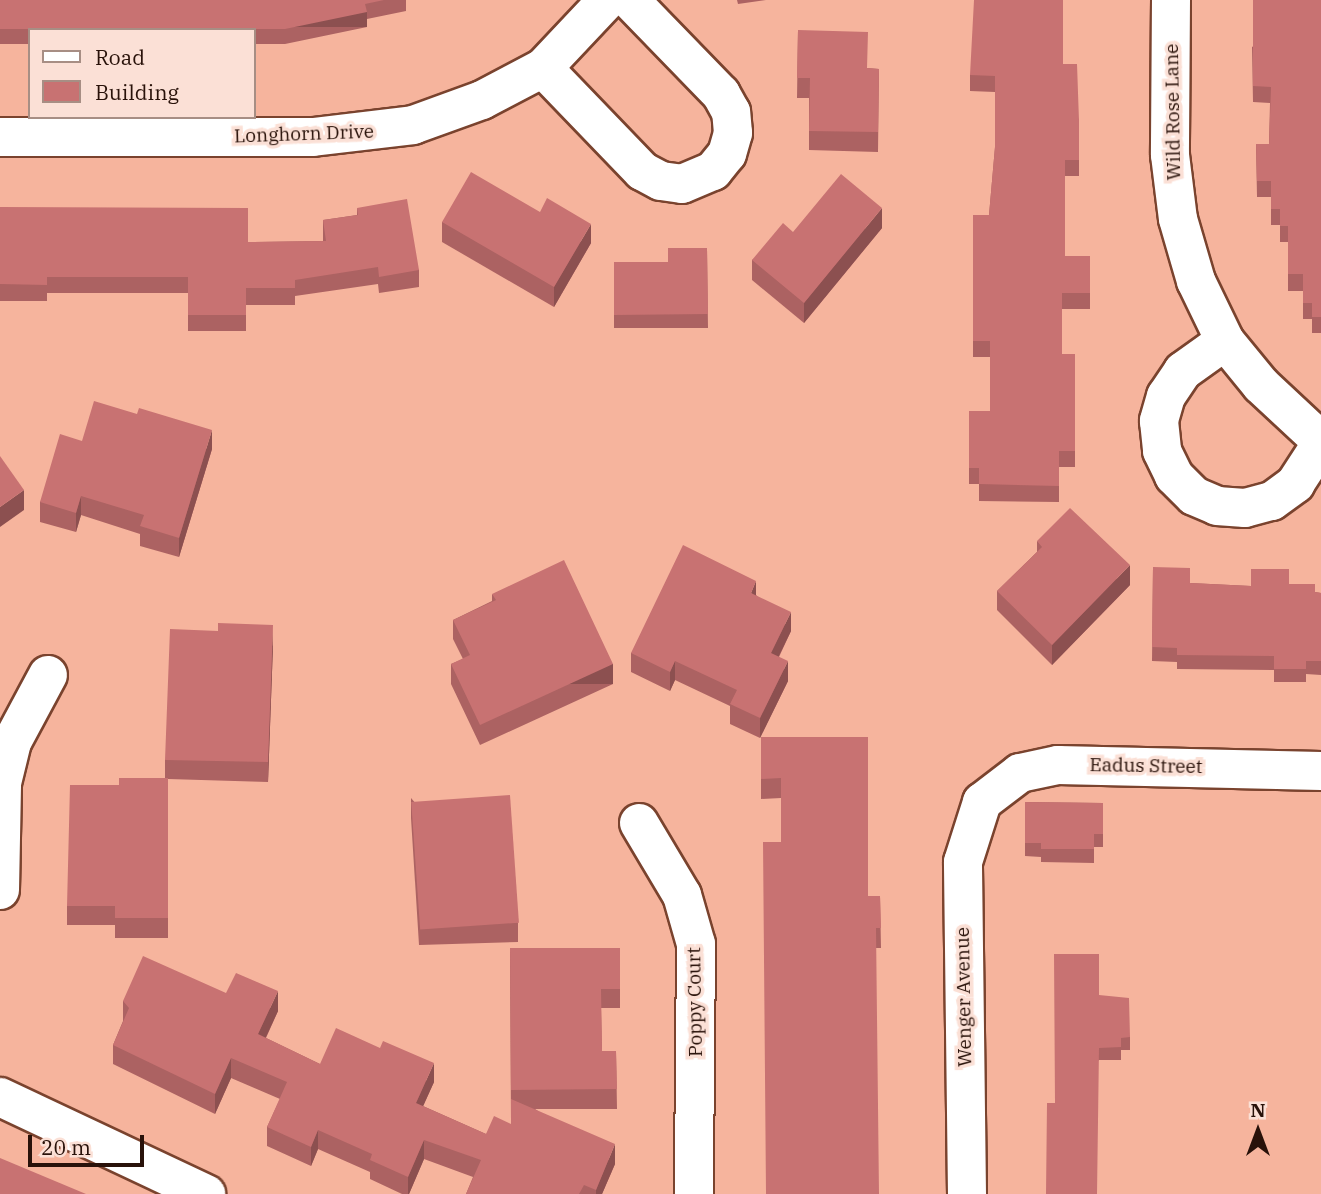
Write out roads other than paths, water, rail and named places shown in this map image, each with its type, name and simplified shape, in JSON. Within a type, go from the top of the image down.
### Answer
[{"type":"street","name":"Longhorn Drive","points":[[0,137],[368,134],[413,125],[482,100],[543,68],[587,26],[607,0]]},
{"type":"street","points":[[543,68],[642,171],[661,181],[681,184],[713,171],[727,154],[733,133],[731,113],[721,94],[630,0]]},
{"type":"street","name":"Wild Rose Lane","points":[[1171,0],[1170,155],[1178,219],[1196,281],[1225,341],[1261,385],[1321,442],[1295,484],[1272,501],[1245,508],[1217,506],[1194,496],[1174,476],[1162,451],[1159,421],[1166,396],[1183,371],[1225,341]]},
{"type":"street","points":[[0,890],[2,783],[12,742],[48,675]]},
{"type":"street","name":"Eadus Street","points":[[982,802],[1020,773],[1058,765],[1321,771]]},
{"type":"street","name":"Wenger Avenue","points":[[967,1194],[963,862],[982,802]]},
{"type":"street","name":"Poppy Court","points":[[639,823],[682,895],[696,944],[694,1194]]},
{"type":"street","points":[[0,1097],[206,1194]]}]
